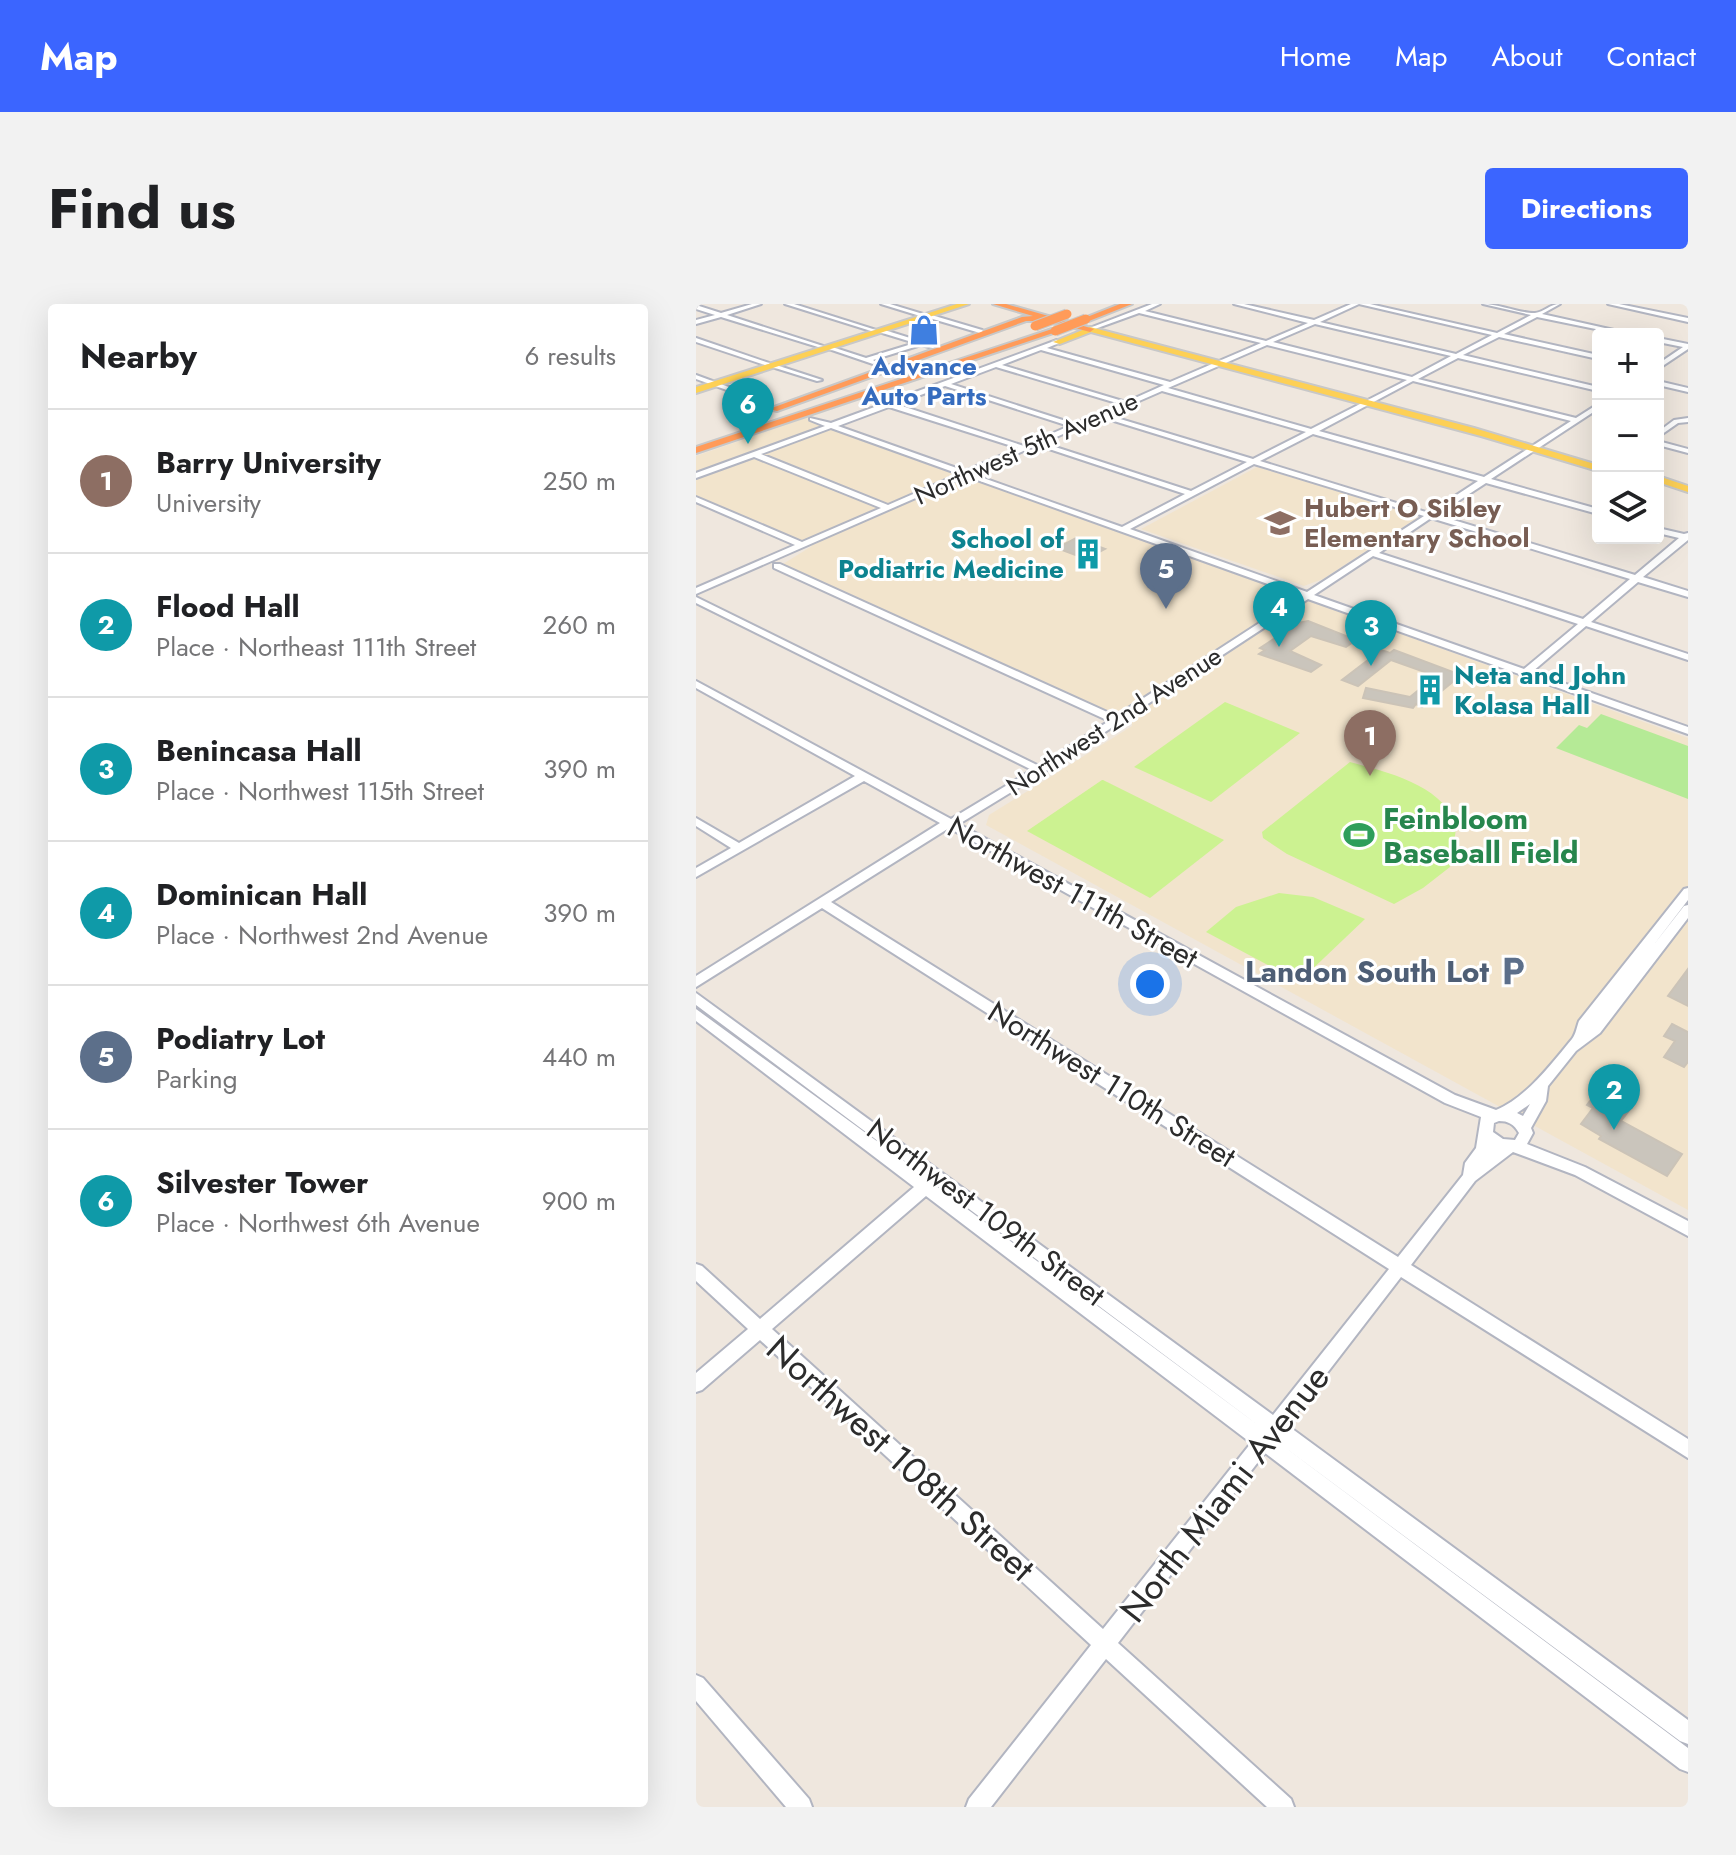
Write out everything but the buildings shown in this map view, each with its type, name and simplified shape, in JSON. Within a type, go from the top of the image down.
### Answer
[{"type":"highway","points":[[1080,321],[1096,304]]},
{"type":"highway","points":[[1080,321],[1106,304]]},
{"type":"highway","points":[[696,445],[1045,327],[1080,321],[1118,304]]},
{"type":"highway","points":[[761,414],[1045,327],[1080,321],[1128,304]]},
{"type":"highway","points":[[993,305],[1045,327]]},
{"type":"highway","points":[[993,305],[1045,327]]},
{"type":"highway","points":[[696,445],[839,400],[1045,327]]},
{"type":"main road","points":[[824,347],[847,342],[951,304]]},
{"type":"main road","points":[[696,390],[965,304]]},
{"type":"main road","points":[[1045,327],[1080,321],[1217,365],[1592,464]]},
{"type":"main road","points":[[1664,483],[1688,489]]},
{"type":"street","points":[[696,322],[758,304]]},
{"type":"street","points":[[788,304],[933,346]]},
{"type":"street","points":[[884,304],[980,331]]},
{"type":"street","points":[[1080,321],[1139,311],[1157,304]]},
{"type":"street","points":[[1237,304],[1592,388]]},
{"type":"street","points":[[1359,304],[1592,356]]},
{"type":"street","name":"Northwest 5th Avenue","points":[[699,586],[889,508],[1359,304]]},
{"type":"street","points":[[1486,304],[1601,328]]},
{"type":"street","points":[[1124,529],[1557,304]]},
{"type":"street","points":[[1611,304],[1688,320]]},
{"type":"street","points":[[696,307],[877,364]]},
{"type":"street","points":[[1139,311],[1577,420]]},
{"type":"street","points":[[1041,348],[1045,327]]},
{"type":"street","points":[[696,340],[819,380]]},
{"type":"street","points":[[1664,341],[1688,346]]},
{"type":"street","points":[[866,360],[920,343]]},
{"type":"street","points":[[1664,363],[1688,346]]},
{"type":"street","points":[[696,476],[1041,348],[1172,385]]},
{"type":"street","points":[[996,365],[1126,404]]},
{"type":"street","points":[[696,377],[718,382],[765,402]]},
{"type":"street","points":[[934,381],[1075,426]]},
{"type":"street","points":[[1664,384],[1688,390]]},
{"type":"street","points":[[1163,389],[1592,510]]},
{"type":"street","points":[[875,399],[1024,448]]},
{"type":"street","name":"Northwest 2nd Avenue","points":[[696,982],[947,831],[951,824],[1375,554],[1592,410]]},
{"type":"street","points":[[1101,415],[1688,594]]},
{"type":"street","points":[[812,419],[1688,731]]},
{"type":"street","points":[[1664,432],[1686,419]]},
{"type":"street","points":[[1037,443],[1192,494]]},
{"type":"street","points":[[1664,445],[1688,451]]},
{"type":"street","points":[[753,454],[889,508]]},
{"type":"street","points":[[696,499],[802,545]]},
{"type":"street","points":[[1664,531],[1687,537]]},
{"type":"street","points":[[1526,672],[1687,537]]},
{"type":"street","points":[[1375,554],[1688,657]]},
{"type":"street","points":[[777,566],[1116,720]]},
{"type":"street","points":[[696,600],[1040,770]]},
{"type":"street","name":"Northwest 111th Street","points":[[696,684],[1450,1099],[1498,1115]]},
{"type":"street","points":[[696,873],[864,776]]},
{"type":"street","points":[[696,821],[739,848]]},
{"type":"street","name":"North Miami Avenue","points":[[1498,1115],[1542,1088],[1582,1036],[1595,1029],[1688,892]]},
{"type":"street","name":"Northwest 2nd Avenue","points":[[696,995],[826,904]]},
{"type":"street","name":"Northwest 110th Street","points":[[826,904],[1688,1449]]},
{"type":"street","name":"North Miami Avenue","points":[[1649,950],[1688,909]]},
{"type":"street","name":"Northwest 109th Street","points":[[696,995],[765,1057]]},
{"type":"street","name":"Northwest 109th Street","points":[[696,1014],[765,1057],[1443,1564]]},
{"type":"street","name":"North Miami Avenue","points":[[977,1807],[1470,1177],[1518,1138],[1539,1101],[1542,1088]]},
{"type":"street","name":"Northwest 111th Street","points":[[1450,1099],[1486,1133]]},
{"type":"street","points":[[1518,1138],[1512,1117],[1498,1115],[1485,1123],[1486,1133],[1495,1143],[1518,1138],[1688,1229]]},
{"type":"street","name":"North Miami Avenue","points":[[1470,1177],[1486,1133]]},
{"type":"street","points":[[696,1384],[931,1181]]},
{"type":"street","name":"Northwest 108th Street","points":[[696,1271],[1283,1807]]},
{"type":"street","points":[[1443,1564],[1573,1647],[1688,1733]]},
{"type":"street","points":[[1443,1564],[1562,1667],[1688,1761]]},
{"type":"street","points":[[1562,1667],[1573,1647]]},
{"type":"street","points":[[696,1685],[801,1807]]},
{"type":"shaded area","points":[[806,418],[1688,738],[1688,1210],[986,825],[989,815],[1132,726],[1132,722],[783,564],[812,546],[696,497],[696,456]]},
{"type":"shaded area","name":"Hubert O Sibley Elementary School","points":[[1257,467],[1414,514],[1417,518],[1323,579],[1304,586],[1141,529]]},
{"type":"green space","points":[[1225,702],[1300,733],[1211,802],[1134,767]]},
{"type":"green space","points":[[1601,714],[1688,746],[1688,799],[1556,748],[1579,725],[1587,728]]},
{"type":"green space","name":"Feinbloom Baseball Field","points":[[1350,762],[1396,776],[1425,789],[1448,809],[1457,823],[1450,867],[1423,888],[1394,904],[1287,854],[1263,838],[1262,832]]},
{"type":"green space","points":[[1102,780],[1224,840],[1150,898],[1027,831]]},
{"type":"green space","points":[[1279,893],[1313,897],[1365,919],[1303,978],[1292,978],[1206,932],[1236,907]]},
{"type":"place","name":"Advance Auto Parts","points":[[924,330]]},
{"type":"place","name":"Silvester Tower","points":[[748,444]]},
{"type":"place","name":"Hubert O Sibley Elementary School","points":[[1280,523]]},
{"type":"place","name":"School of Podiatric Medicine","points":[[1088,554]]},
{"type":"place","name":"Podiatry Lot","points":[[1166,609]]},
{"type":"place","name":"Dominican Hall","points":[[1279,647]]},
{"type":"place","name":"Benincasa Hall","points":[[1371,666]]},
{"type":"place","name":"Neta and John Kolasa Hall","points":[[1430,690]]},
{"type":"place","name":"Barry University","points":[[1370,776]]},
{"type":"place","name":"Feinbloom Baseball Field","points":[[1359,835]]},
{"type":"place","name":"Landon South Lot","points":[[1513,971]]},
{"type":"place","name":"Flood Hall","points":[[1614,1130]]}]
